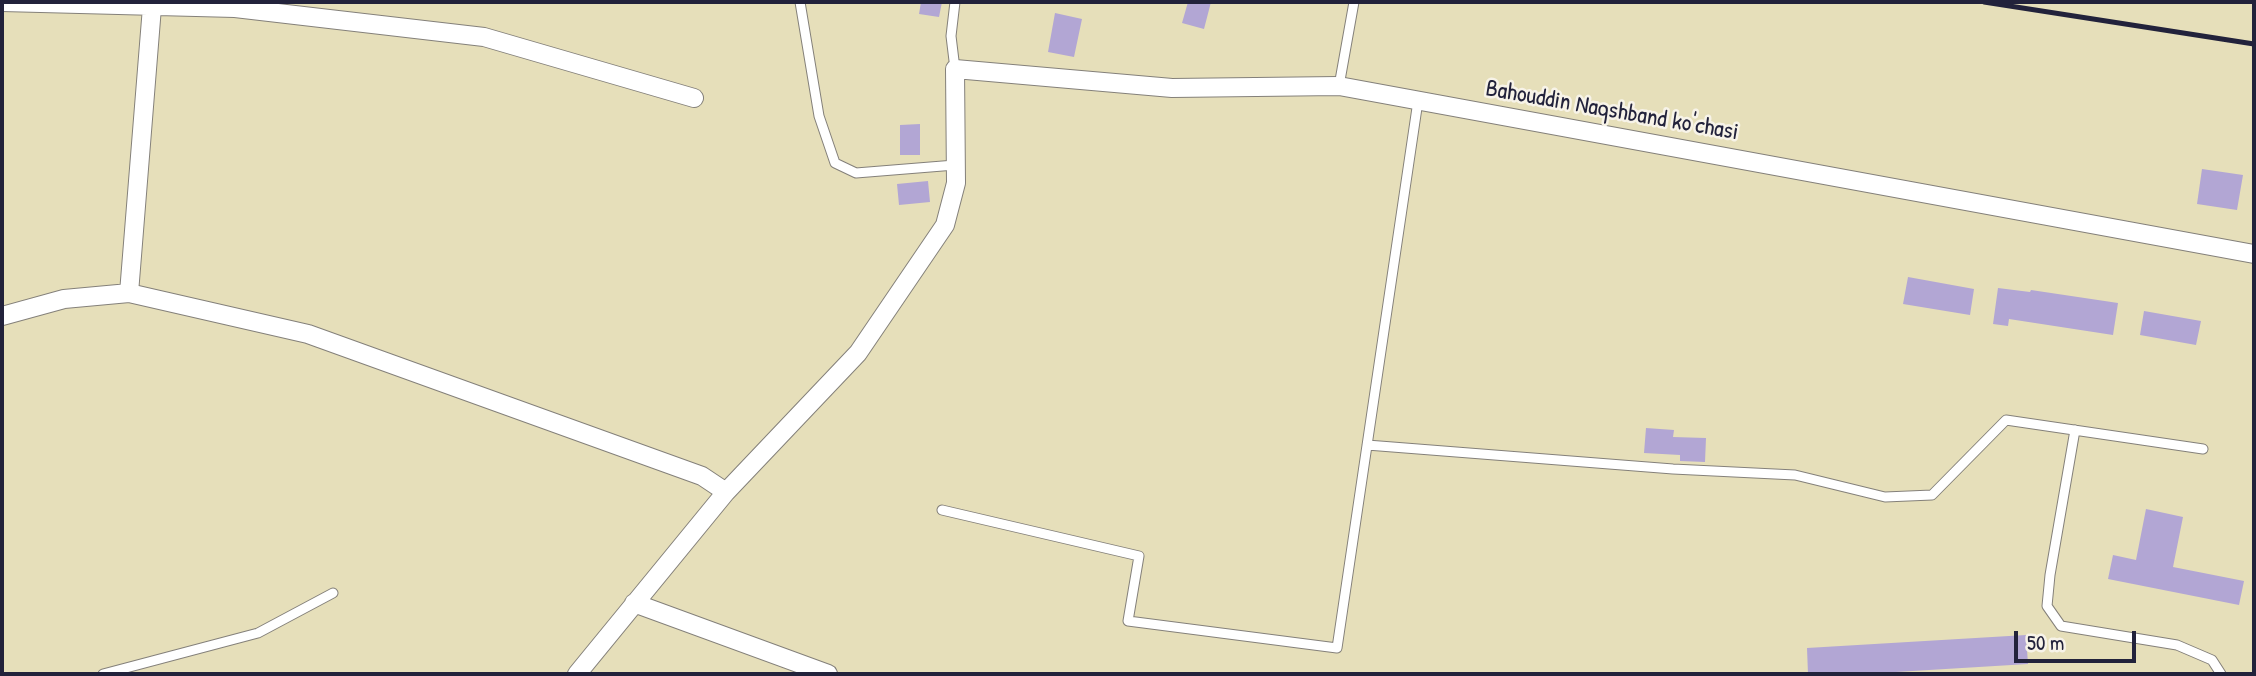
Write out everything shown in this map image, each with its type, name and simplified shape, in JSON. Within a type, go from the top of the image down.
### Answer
[{"type":"street","points":[[2,2],[235,8],[484,37],[694,98]]},
{"type":"street","points":[[129,293],[152,7]]},
{"type":"street","points":[[577,674],[726,492],[858,353],[945,225],[956,183],[955,69]]},
{"type":"street","name":"Bahouddin Naqshband ko'chasi","points":[[955,69],[1172,88],[1339,86],[2254,254]]},
{"type":"street","points":[[2,316],[64,299],[129,293],[308,334],[702,476],[726,492]]},
{"type":"street","points":[[634,603],[828,674]]},
{"type":"lane","points":[[800,2],[819,116],[835,163],[856,173],[955,165]]},
{"type":"lane","points":[[955,2],[951,36],[955,69]]},
{"type":"lane","points":[[1339,86],[1354,2]]},
{"type":"lane","points":[[942,510],[1139,556],[1128,621],[1337,648],[1418,101]]},
{"type":"lane","points":[[1367,444],[1673,469],[1795,475],[1885,497],[1931,495],[1970,459],[2006,420],[2203,449]]},
{"type":"lane","points":[[2075,430],[2047,606],[2061,626],[2176,645],[2212,660],[2221,674]]},
{"type":"lane","points":[[103,674],[258,633],[333,593]]},
{"type":"building","points":[[921,2],[942,2],[939,17],[919,14]]},
{"type":"building","points":[[1188,2],[1211,2],[1204,29],[1182,23]]},
{"type":"building","points":[[1055,13],[1082,19],[1074,57],[1048,52]]},
{"type":"building","points":[[920,124],[920,155],[900,155],[900,125]]},
{"type":"building","points":[[2202,169],[2243,175],[2237,210],[2197,204]]},
{"type":"building","points":[[928,181],[930,202],[899,205],[897,184]]},
{"type":"building","points":[[1908,277],[1974,289],[1970,315],[1903,304]]},
{"type":"building","points":[[1998,288],[2031,290],[2118,303],[2113,335],[2009,319],[2008,326],[1993,324]]},
{"type":"building","points":[[2144,311],[2201,321],[2196,345],[2140,335]]},
{"type":"building","points":[[1646,428],[1674,430],[1673,437],[1706,438],[1705,462],[1680,461],[1680,455],[1644,453]]},
{"type":"building","points":[[2146,509],[2183,517],[2173,567],[2244,581],[2239,605],[2108,579],[2113,555],[2136,560]]},
{"type":"building","points":[[2026,635],[2028,664],[1863,674],[1808,674],[1807,648]]},
{"type":"railway","points":[[1984,2],[2254,44]]}]
